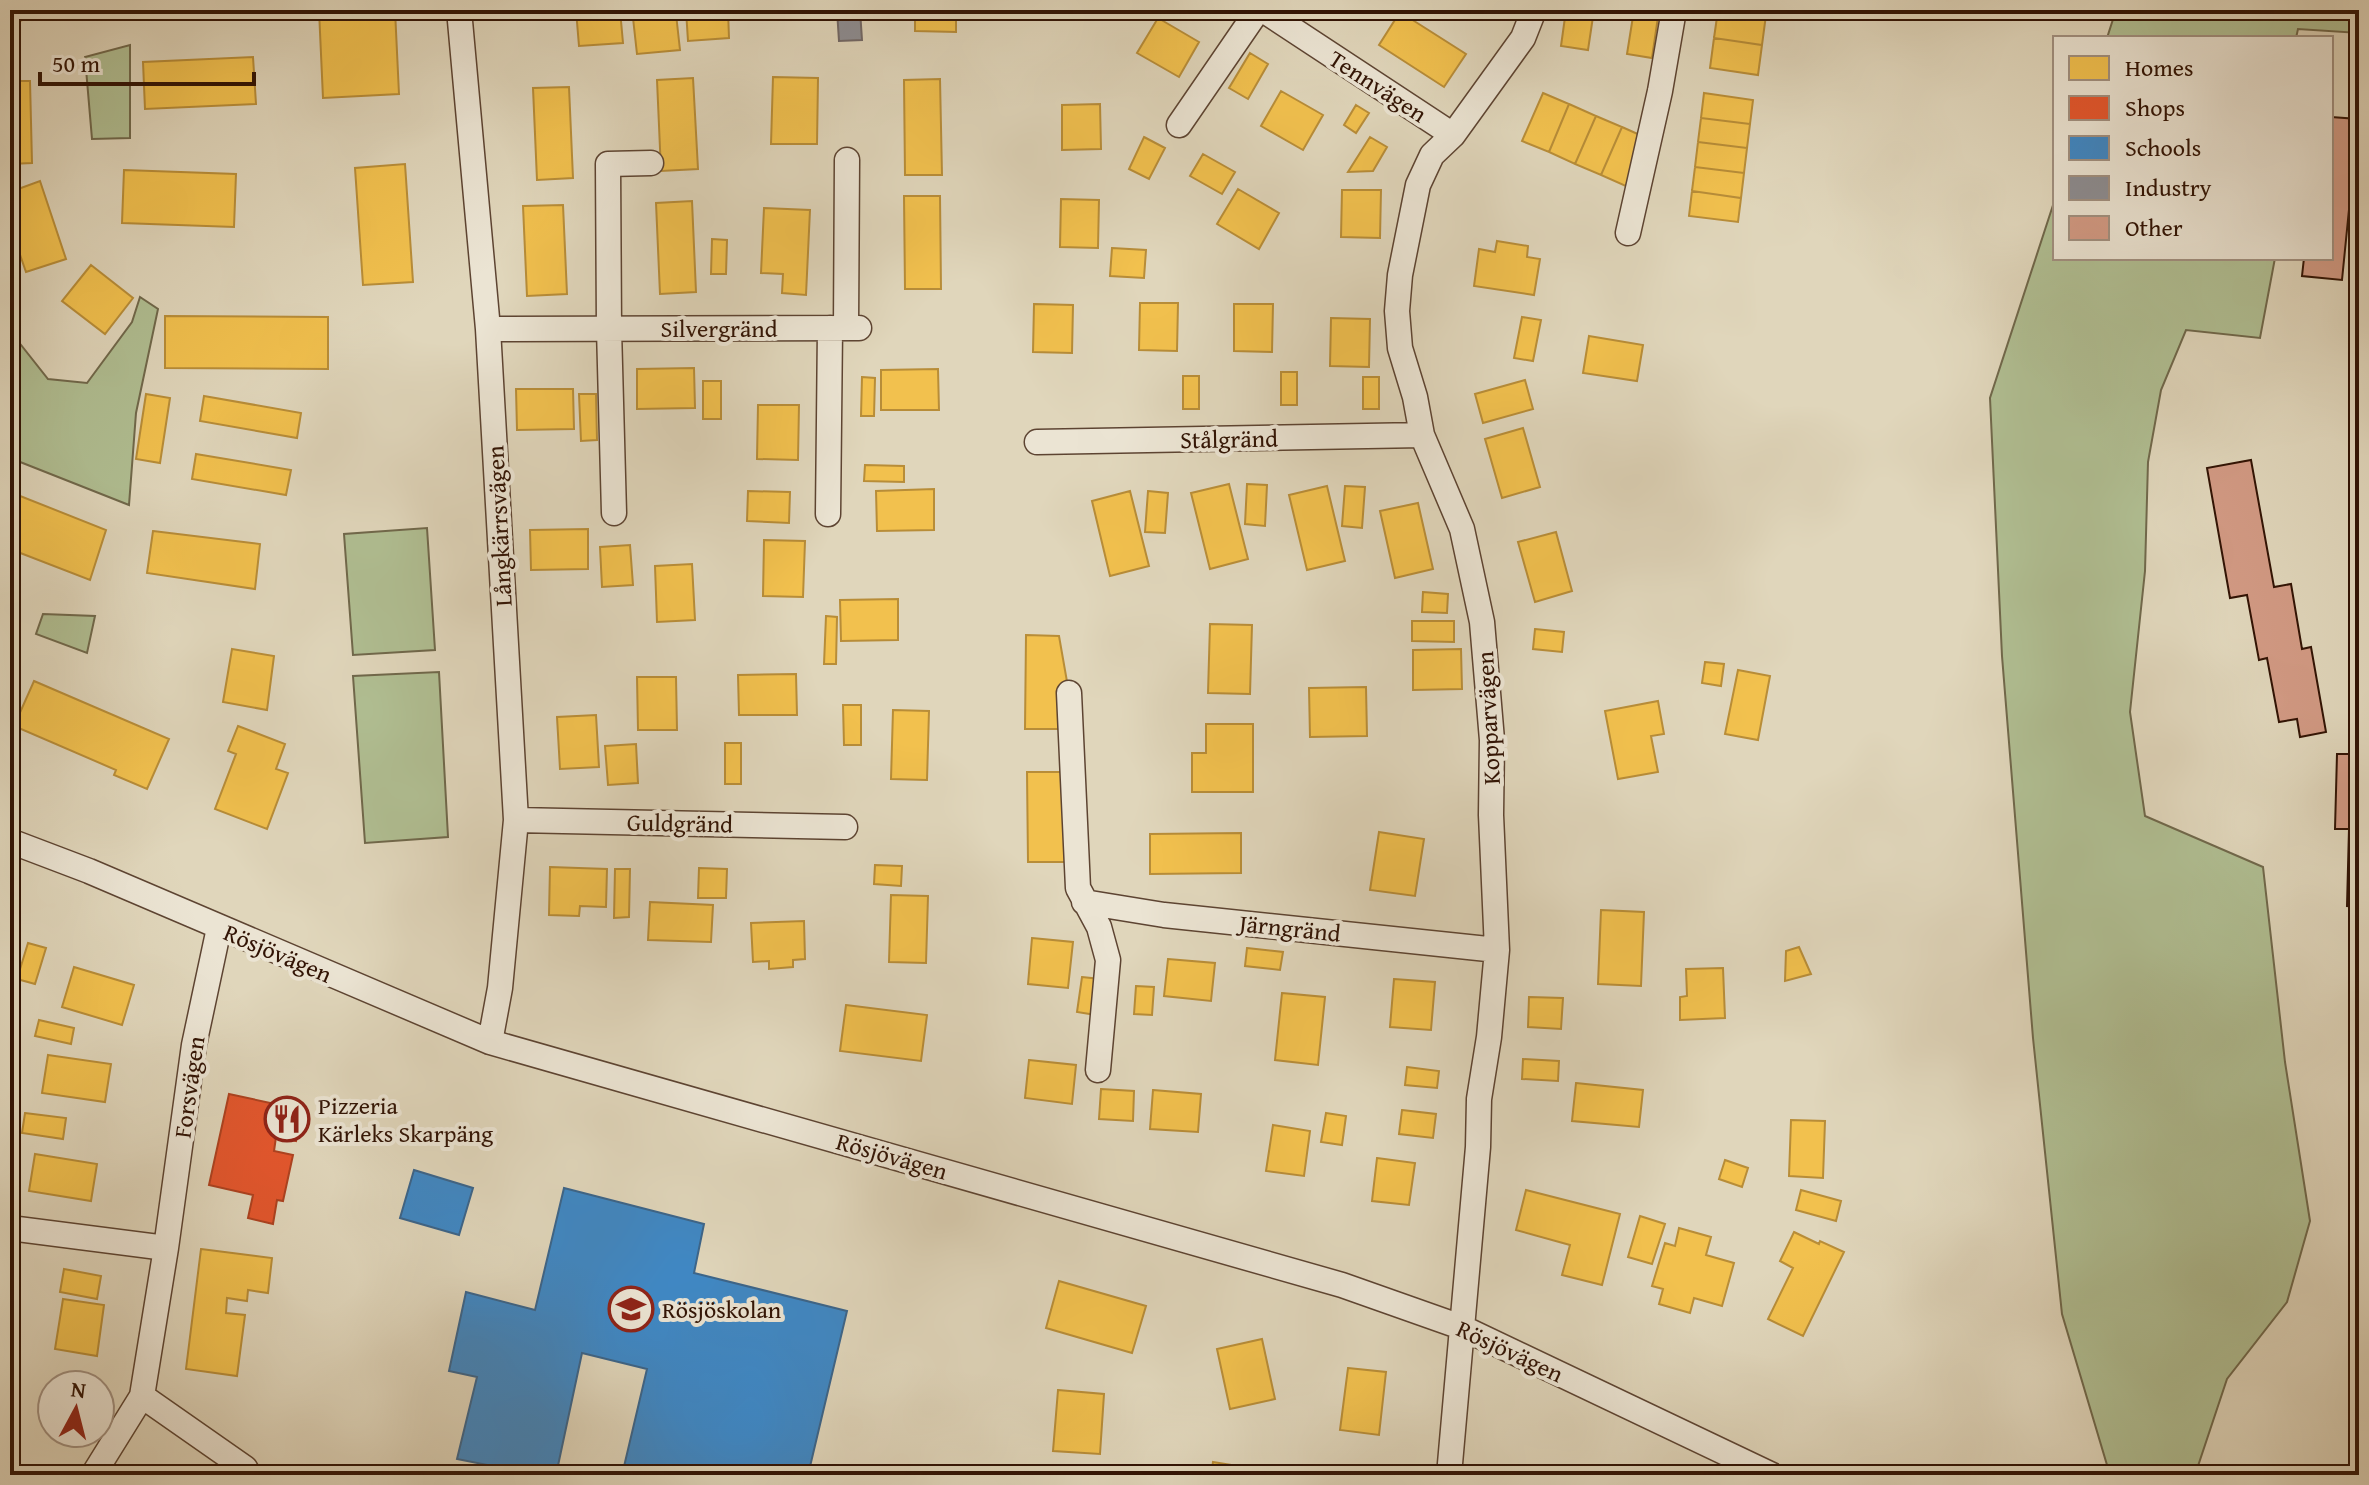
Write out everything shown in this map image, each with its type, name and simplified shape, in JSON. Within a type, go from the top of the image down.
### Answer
[{"type":"street","name":"Långkärrsvägen","points":[[459,10],[488,329],[516,820],[500,988],[490,1042]]},
{"type":"street","points":[[1179,125],[1261,10]]},
{"type":"street","name":"Tennvägen","points":[[1261,10],[1453,135]]},
{"type":"street","name":"Kopparvägen","points":[[1449,1475],[1478,1147],[1479,1099],[1489,1037],[1497,950],[1491,815],[1492,740],[1482,622],[1462,529],[1422,435],[1415,397],[1400,348],[1397,311],[1400,275],[1418,185],[1432,155],[1453,135],[1523,38],[1534,10]]},
{"type":"street","points":[[1628,233],[1660,91],[1674,10]]},
{"type":"street","points":[[828,514],[845,328],[847,160]]},
{"type":"street","points":[[614,513],[608,164],[651,163]]},
{"type":"street","name":"Silvergränd","points":[[488,329],[845,328]]},
{"type":"street","name":"Stålgränd","points":[[1037,442],[1422,435]]},
{"type":"street","points":[[1069,693],[1078,888],[1099,927],[1108,960],[1098,1070]]},
{"type":"street","name":"Guldgränd","points":[[516,820],[845,827]]},
{"type":"street","name":"Rösjövägen","points":[[10,841],[89,871],[490,1042],[1342,1285],[1461,1327],[1772,1475]]},
{"type":"street","name":"Järngränd","points":[[1084,902],[1164,915],[1497,950]]},
{"type":"street","name":"Forsvägen","points":[[93,1475],[142,1396],[194,1045],[219,928]]},
{"type":"street","points":[[10,1228],[166,1248]]},
{"type":"street","points":[[142,1396],[245,1468],[249,1475]]},
{"type":"green space","points":[[2116,10],[2359,10],[2359,33],[2298,29],[2296,36],[2108,36]]},
{"type":"green space","points":[[130,45],[130,138],[92,139],[85,57]]},
{"type":"green space","points":[[2053,205],[2053,260],[2275,260],[2260,338],[2186,330],[2161,390],[2148,462],[2145,571],[2130,712],[2145,816],[2263,867],[2285,1062],[2310,1221],[2287,1302],[2227,1379],[2195,1475],[2110,1475],[2062,1314],[2033,1038],[2002,656],[1990,398]]},
{"type":"green space","points":[[140,297],[158,309],[136,413],[129,505],[10,458],[10,331],[48,379],[87,383],[132,322]]},
{"type":"green space","points":[[427,528],[435,650],[353,655],[344,534]]},
{"type":"green space","points":[[43,614],[95,616],[87,653],[36,634]]},
{"type":"green space","points":[[439,672],[448,837],[365,843],[353,676]]},
{"type":"building: Homes","points":[[10,10],[55,10],[10,24]]},
{"type":"building: Homes","points":[[319,10],[395,10],[399,94],[323,98]]},
{"type":"building: Homes","points":[[576,10],[620,10],[623,43],[579,46]]},
{"type":"building: Homes","points":[[686,10],[728,10],[729,38],[688,41]]},
{"type":"building: Homes","points":[[915,10],[956,10],[956,32],[915,31]]},
{"type":"building: Homes","points":[[1566,10],[1594,10],[1588,50],[1561,46]]},
{"type":"building: Homes","points":[[1634,10],[1659,10],[1652,58],[1627,54]]},
{"type":"building: Homes","points":[[1718,10],[1766,15],[1762,45],[1714,38]]},
{"type":"building: Homes","points":[[1728,10],[1767,10],[1766,15]]},
{"type":"building: Homes","points":[[1400,12],[1466,54],[1444,87],[1379,45]]},
{"type":"building: Homes","points":[[676,14],[680,50],[637,54],[633,18]]},
{"type":"building: Homes","points":[[1158,18],[1199,42],[1179,77],[1137,53]]},
{"type":"building: Homes","points":[[1714,38],[1762,45],[1758,75],[1710,68]]},
{"type":"building: Homes","points":[[1250,53],[1268,64],[1248,99],[1229,88]]},
{"type":"building: Homes","points":[[253,57],[256,104],[145,109],[143,62]]},
{"type":"building: Homes","points":[[773,77],[818,78],[817,144],[771,144]]},
{"type":"building: Homes","points":[[693,78],[698,169],[661,171],[657,80]]},
{"type":"building: Homes","points":[[940,79],[942,175],[905,175],[904,80]]},
{"type":"building: Homes","points":[[10,81],[30,81],[32,163],[10,164]]},
{"type":"building: Homes","points":[[569,87],[573,178],[537,180],[533,88]]},
{"type":"building: Homes","points":[[1281,91],[1323,115],[1303,150],[1261,126]]},
{"type":"building: Homes","points":[[1543,93],[1569,104],[1549,152],[1522,141]]},
{"type":"building: Homes","points":[[1704,93],[1753,100],[1750,124],[1701,118]]},
{"type":"building: Homes","points":[[1100,104],[1101,149],[1062,150],[1062,105]]},
{"type":"building: Homes","points":[[1569,104],[1596,116],[1575,164],[1549,152]]},
{"type":"building: Homes","points":[[1356,105],[1369,113],[1356,133],[1344,125]]},
{"type":"building: Homes","points":[[1596,116],[1622,127],[1601,175],[1575,164]]},
{"type":"building: Homes","points":[[1701,118],[1750,124],[1747,148],[1698,142]]},
{"type":"building: Homes","points":[[1622,127],[1649,139],[1628,187],[1601,175]]},
{"type":"building: Homes","points":[[1144,137],[1165,148],[1149,179],[1129,169]]},
{"type":"building: Homes","points":[[1370,137],[1387,147],[1373,171],[1348,172]]},
{"type":"building: Homes","points":[[1698,142],[1747,148],[1744,173],[1695,167]]},
{"type":"building: Homes","points":[[1203,154],[1235,172],[1222,194],[1190,176]]},
{"type":"building: Homes","points":[[405,164],[413,282],[363,285],[355,168]]},
{"type":"building: Homes","points":[[1695,167],[1744,173],[1741,198],[1692,191]]},
{"type":"building: Homes","points":[[124,170],[236,174],[234,227],[122,223]]},
{"type":"building: Homes","points":[[40,181],[66,259],[26,272],[10,226],[10,192]]},
{"type":"building: Homes","points":[[1238,189],[1279,213],[1259,249],[1217,224]]},
{"type":"building: Homes","points":[[1342,190],[1381,190],[1380,238],[1341,237]]},
{"type":"building: Homes","points":[[1692,191],[1741,198],[1738,222],[1689,216]]},
{"type":"building: Homes","points":[[904,196],[940,196],[941,289],[905,289]]},
{"type":"building: Homes","points":[[1061,199],[1099,200],[1098,248],[1060,247]]},
{"type":"building: Homes","points":[[692,201],[696,292],[660,294],[656,203]]},
{"type":"building: Homes","points":[[563,205],[567,294],[527,296],[523,206]]},
{"type":"building: Homes","points":[[764,208],[810,210],[806,295],[782,293],[783,274],[761,273]]},
{"type":"building: Homes","points":[[712,239],[727,240],[726,274],[711,274]]},
{"type":"building: Homes","points":[[1497,241],[1528,246],[1527,257],[1540,259],[1534,295],[1474,286],[1479,249],[1495,252]]},
{"type":"building: Homes","points":[[1112,248],[1146,250],[1144,278],[1110,276]]},
{"type":"building: Homes","points":[[91,265],[133,298],[105,334],[62,301]]},
{"type":"building: Homes","points":[[1140,303],[1178,303],[1177,351],[1139,350]]},
{"type":"building: Homes","points":[[1034,304],[1073,305],[1072,353],[1033,352]]},
{"type":"building: Homes","points":[[1234,304],[1273,304],[1272,352],[1234,351]]},
{"type":"building: Homes","points":[[165,316],[328,317],[328,369],[165,368]]},
{"type":"building: Homes","points":[[1522,317],[1541,320],[1533,361],[1514,358]]},
{"type":"building: Homes","points":[[1331,318],[1370,319],[1369,367],[1330,366]]},
{"type":"building: Homes","points":[[1589,336],[1643,345],[1637,381],[1583,373]]},
{"type":"building: Homes","points":[[694,368],[695,408],[637,409],[637,369]]},
{"type":"building: Homes","points":[[938,369],[939,410],[881,410],[881,370]]},
{"type":"building: Homes","points":[[1281,372],[1297,372],[1297,405],[1281,405]]},
{"type":"building: Homes","points":[[1183,376],[1199,376],[1199,409],[1183,409]]},
{"type":"building: Homes","points":[[862,377],[875,378],[874,416],[861,416]]},
{"type":"building: Homes","points":[[1363,377],[1379,377],[1379,409],[1363,409]]},
{"type":"building: Homes","points":[[1525,380],[1533,409],[1483,423],[1475,394]]},
{"type":"building: Homes","points":[[703,381],[721,381],[721,419],[703,419]]},
{"type":"building: Homes","points":[[516,389],[573,389],[574,429],[517,430]]},
{"type":"building: Homes","points":[[146,394],[170,398],[160,463],[136,459]]},
{"type":"building: Homes","points":[[579,394],[596,394],[597,440],[581,441]]},
{"type":"building: Homes","points":[[204,396],[301,413],[297,438],[200,421]]},
{"type":"building: Homes","points":[[758,405],[799,405],[798,460],[757,459]]},
{"type":"building: Homes","points":[[1523,428],[1540,487],[1502,498],[1485,439]]},
{"type":"building: Homes","points":[[196,454],[291,470],[286,495],[192,479]]},
{"type":"building: Homes","points":[[865,465],[904,466],[904,482],[864,481]]},
{"type":"building: Homes","points":[[1229,484],[1248,559],[1210,569],[1191,493]]},
{"type":"building: Homes","points":[[1247,484],[1267,485],[1265,526],[1245,524]]},
{"type":"building: Homes","points":[[1327,486],[1345,561],[1307,570],[1289,495]]},
{"type":"building: Homes","points":[[1345,486],[1365,487],[1362,528],[1342,526]]},
{"type":"building: Homes","points":[[934,489],[934,530],[877,531],[876,491]]},
{"type":"building: Homes","points":[[748,491],[790,492],[789,523],[747,521]]},
{"type":"building: Homes","points":[[1130,491],[1149,566],[1110,576],[1092,501]]},
{"type":"building: Homes","points":[[1148,491],[1168,493],[1165,533],[1145,532]]},
{"type":"building: Homes","points":[[10,492],[106,530],[90,580],[10,549]]},
{"type":"building: Homes","points":[[1418,503],[1433,569],[1395,578],[1380,511]]},
{"type":"building: Homes","points":[[588,529],[588,569],[531,570],[530,530]]},
{"type":"building: Homes","points":[[153,531],[260,544],[255,589],[147,573]]},
{"type":"building: Homes","points":[[1556,532],[1572,591],[1535,602],[1518,542]]},
{"type":"building: Homes","points":[[764,540],[805,541],[803,597],[763,596]]},
{"type":"building: Homes","points":[[630,545],[633,585],[602,587],[600,547]]},
{"type":"building: Homes","points":[[692,564],[695,620],[657,622],[655,566]]},
{"type":"building: Homes","points":[[1423,592],[1448,594],[1447,613],[1422,612]]},
{"type":"building: Homes","points":[[898,599],[898,640],[841,641],[840,600]]},
{"type":"building: Homes","points":[[826,616],[837,617],[836,664],[824,664]]},
{"type":"building: Homes","points":[[1412,621],[1454,621],[1454,642],[1412,641]]},
{"type":"building: Homes","points":[[1210,624],[1252,625],[1250,694],[1208,693]]},
{"type":"building: Homes","points":[[1535,629],[1564,632],[1562,652],[1533,649]]},
{"type":"building: Homes","points":[[1026,635],[1059,636],[1069,693],[1058,729],[1025,729]]},
{"type":"building: Homes","points":[[232,649],[274,656],[267,710],[223,702]]},
{"type":"building: Homes","points":[[1461,649],[1462,689],[1413,690],[1413,650]]},
{"type":"building: Homes","points":[[1705,662],[1724,664],[1721,686],[1702,683]]},
{"type":"building: Homes","points":[[1738,670],[1770,676],[1758,740],[1725,734]]},
{"type":"building: Homes","points":[[796,674],[797,715],[739,715],[738,675]]},
{"type":"building: Homes","points":[[637,677],[676,677],[677,730],[638,730]]},
{"type":"building: Homes","points":[[34,681],[169,739],[147,789],[114,775],[116,770],[14,726]]},
{"type":"building: Homes","points":[[1366,687],[1367,736],[1310,737],[1309,688]]},
{"type":"building: Homes","points":[[1658,701],[1664,734],[1651,736],[1658,772],[1618,779],[1605,711]]},
{"type":"building: Homes","points":[[843,705],[861,705],[861,745],[844,745]]},
{"type":"building: Homes","points":[[893,710],[929,711],[927,780],[891,779]]},
{"type":"building: Homes","points":[[596,715],[599,767],[560,769],[557,717]]},
{"type":"building: Homes","points":[[1206,724],[1253,724],[1253,792],[1192,792],[1192,753],[1206,753]]},
{"type":"building: Homes","points":[[238,726],[285,744],[276,769],[288,773],[267,829],[215,809],[236,754],[228,751]]},
{"type":"building: Homes","points":[[725,743],[741,743],[741,784],[725,784]]},
{"type":"building: Homes","points":[[636,744],[638,783],[608,785],[605,746]]},
{"type":"building: Homes","points":[[1027,772],[1064,772],[1065,862],[1028,862]]},
{"type":"building: Homes","points":[[1379,832],[1424,839],[1415,896],[1370,890]]},
{"type":"building: Homes","points":[[1241,833],[1241,873],[1150,874],[1150,834]]},
{"type":"building: Homes","points":[[875,865],[902,866],[901,886],[874,884]]},
{"type":"building: Homes","points":[[550,867],[607,869],[606,907],[580,906],[579,916],[549,915]]},
{"type":"building: Homes","points":[[699,868],[727,869],[726,898],[698,898]]},
{"type":"building: Homes","points":[[615,869],[630,869],[629,917],[614,918]]},
{"type":"building: Homes","points":[[891,895],[928,896],[926,963],[889,962]]},
{"type":"building: Homes","points":[[650,902],[713,905],[711,942],[648,940]]},
{"type":"building: Homes","points":[[1601,910],[1644,912],[1641,986],[1598,984]]},
{"type":"building: Homes","points":[[804,921],[805,959],[793,960],[793,967],[769,969],[769,961],[753,962],[751,923]]},
{"type":"building: Homes","points":[[1032,938],[1073,942],[1068,988],[1028,984]]},
{"type":"building: Homes","points":[[28,943],[46,948],[35,984],[17,979]]},
{"type":"building: Homes","points":[[1799,947],[1811,974],[1785,981],[1786,951]]},
{"type":"building: Homes","points":[[1247,948],[1283,952],[1280,970],[1245,966]]},
{"type":"building: Homes","points":[[1168,959],[1215,963],[1211,1001],[1164,996]]},
{"type":"building: Homes","points":[[74,967],[134,985],[122,1025],[62,1007]]},
{"type":"building: Homes","points":[[1723,968],[1725,1018],[1680,1020],[1680,997],[1687,996],[1686,969]]},
{"type":"building: Homes","points":[[1082,977],[1100,979],[1096,1015],[1077,1012]]},
{"type":"building: Homes","points":[[1394,979],[1435,982],[1431,1030],[1390,1027]]},
{"type":"building: Homes","points":[[1136,986],[1154,987],[1152,1015],[1134,1014]]},
{"type":"building: Homes","points":[[1282,993],[1325,997],[1318,1065],[1275,1060]]},
{"type":"building: Homes","points":[[1529,997],[1563,998],[1561,1029],[1528,1027]]},
{"type":"building: Homes","points":[[846,1005],[927,1015],[921,1061],[840,1051]]},
{"type":"building: Homes","points":[[39,1020],[74,1028],[71,1044],[35,1036]]},
{"type":"building: Homes","points":[[48,1055],[111,1064],[105,1102],[42,1093]]},
{"type":"building: Homes","points":[[1523,1059],[1559,1061],[1558,1081],[1522,1079]]},
{"type":"building: Homes","points":[[1029,1060],[1076,1065],[1072,1104],[1025,1098]]},
{"type":"building: Homes","points":[[1407,1067],[1439,1071],[1437,1088],[1405,1085]]},
{"type":"building: Homes","points":[[1576,1083],[1643,1090],[1639,1127],[1572,1121]]},
{"type":"building: Homes","points":[[1101,1089],[1134,1091],[1133,1121],[1099,1119]]},
{"type":"building: Homes","points":[[1153,1090],[1201,1094],[1198,1132],[1150,1129]]},
{"type":"building: Homes","points":[[1402,1110],[1436,1114],[1433,1138],[1399,1134]]},
{"type":"building: Homes","points":[[25,1113],[66,1118],[63,1139],[22,1133]]},
{"type":"building: Homes","points":[[1326,1113],[1346,1116],[1342,1145],[1321,1142]]},
{"type":"building: Homes","points":[[1791,1120],[1825,1121],[1823,1178],[1789,1176]]},
{"type":"building: Homes","points":[[1273,1125],[1310,1131],[1304,1176],[1266,1171]]},
{"type":"building: Homes","points":[[35,1154],[97,1164],[91,1201],[29,1191]]},
{"type":"building: Homes","points":[[1377,1158],[1415,1163],[1409,1205],[1372,1201]]},
{"type":"building: Homes","points":[[1725,1160],[1748,1168],[1742,1187],[1719,1179]]},
{"type":"building: Homes","points":[[1526,1190],[1620,1214],[1602,1285],[1562,1275],[1570,1245],[1516,1230]]},
{"type":"building: Homes","points":[[1801,1190],[1841,1201],[1836,1221],[1796,1210]]},
{"type":"building: Homes","points":[[1640,1216],[1665,1224],[1652,1264],[1628,1257]]},
{"type":"building: Homes","points":[[1679,1228],[1711,1237],[1706,1255],[1734,1263],[1722,1306],[1694,1298],[1690,1313],[1659,1304],[1663,1289],[1652,1286],[1665,1243],[1675,1246]]},
{"type":"building: Homes","points":[[1794,1232],[1844,1252],[1803,1336],[1768,1319],[1793,1268],[1780,1261]]},
{"type":"building: Homes","points":[[201,1249],[272,1258],[268,1293],[248,1290],[247,1301],[227,1298],[226,1313],[245,1315],[237,1376],[186,1369]]},
{"type":"building: Homes","points":[[64,1269],[101,1276],[97,1299],[60,1292]]},
{"type":"building: Homes","points":[[1059,1281],[1146,1306],[1132,1353],[1046,1328]]},
{"type":"building: Homes","points":[[63,1299],[104,1305],[97,1356],[55,1349]]},
{"type":"building: Homes","points":[[1262,1339],[1275,1399],[1230,1409],[1217,1349]]},
{"type":"building: Homes","points":[[1348,1368],[1386,1372],[1379,1435],[1340,1430]]},
{"type":"building: Homes","points":[[1058,1390],[1104,1394],[1100,1454],[1053,1451]]},
{"type":"building: Homes","points":[[1213,1462],[1269,1471],[1269,1475],[1211,1475]]},
{"type":"building: Homes","points":[[1516,1467],[1558,1471],[1558,1475],[1515,1475]]},
{"type":"building: Shops","points":[[229,1094],[303,1110],[296,1141],[276,1137],[274,1151],[293,1155],[283,1201],[277,1200],[273,1224],[248,1218],[253,1195],[209,1185]]},
{"type":"building: Schools","points":[[414,1170],[473,1188],[459,1235],[400,1218]]},
{"type":"building: Schools","points":[[564,1188],[704,1224],[694,1273],[847,1311],[808,1475],[622,1475],[647,1369],[582,1353],[556,1475],[538,1475],[457,1459],[477,1377],[449,1371],[466,1292],[535,1310]]},
{"type":"building: Industry","points":[[837,10],[860,10],[862,40],[839,41]]},
{"type":"building: Other","points":[[2333,117],[2358,119],[2342,280],[2302,276],[2304,260],[2333,260]]},
{"type":"building: Other","points":[[2251,460],[2274,587],[2291,584],[2302,649],[2311,647],[2326,732],[2300,737],[2297,719],[2279,722],[2267,658],[2259,660],[2247,595],[2230,598],[2207,468]]},
{"type":"building: Other","points":[[2337,754],[2359,754],[2359,907],[2347,906],[2349,829],[2335,829]]},
{"type":"place","name":"Pizzeria Kärleks Skarpäng","points":[[287,1119]]},
{"type":"place","name":"Rösjöskolan","points":[[631,1309]]}]
